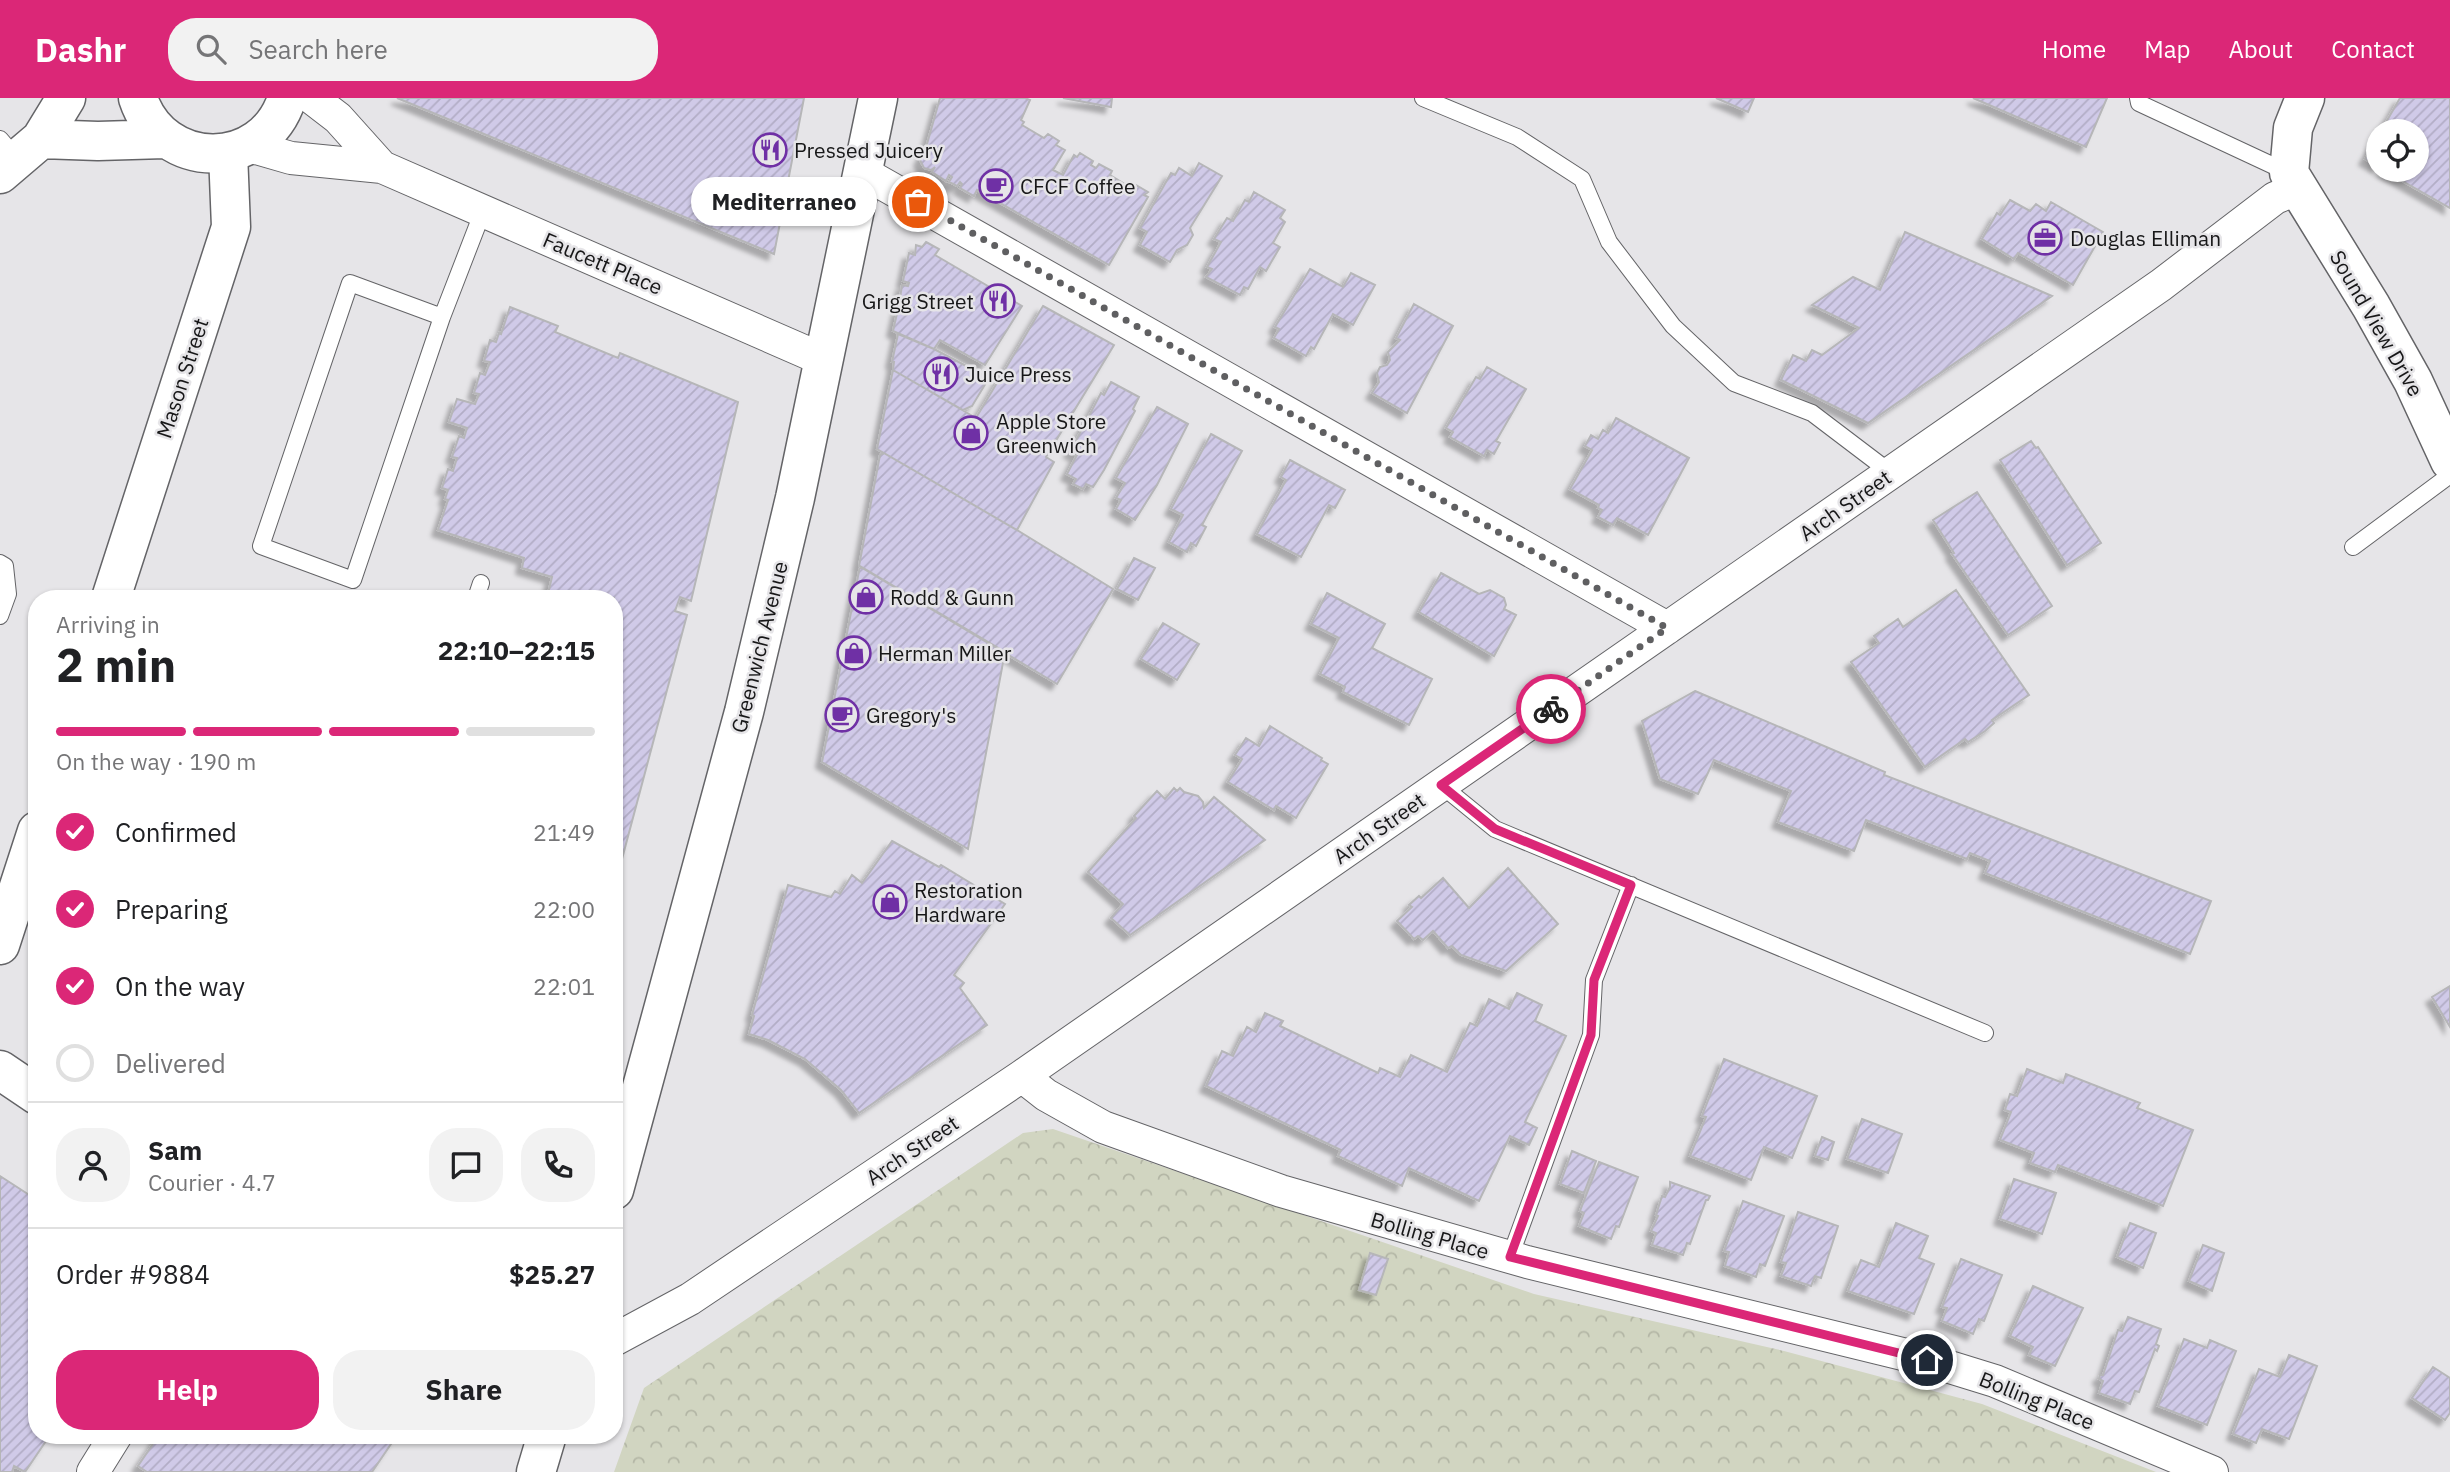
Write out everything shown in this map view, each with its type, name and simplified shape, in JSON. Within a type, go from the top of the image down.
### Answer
[{"type":"main road","points":[[15,153],[66,98]]},
{"type":"main road","points":[[138,98],[143,115],[165,139]]},
{"type":"main road","points":[[15,153],[98,141],[165,139],[201,154],[239,150],[271,130],[282,115],[287,98]]},
{"type":"main road","name":"Greenwich Avenue","points":[[623,1157],[744,712],[824,360],[878,98]]},
{"type":"main road","points":[[2293,181],[2293,128],[2305,98]]},
{"type":"main road","name":"Mason Street","points":[[114,590],[231,227],[239,150]]},
{"type":"main road","name":"Sound View Drive","points":[[2293,181],[2371,306],[2413,381],[2450,461]]},
{"type":"main road","points":[[0,945],[28,859]]},
{"type":"main road","points":[[0,1070],[28,1089]]},
{"type":"main road","points":[[536,1472],[544,1444]]},
{"type":"street","name":"Faucett Place","points":[[312,98],[338,118],[382,167]]},
{"type":"street","name":"Faucett Place","points":[[239,150],[382,167],[824,360]]},
{"type":"street","points":[[862,172],[1667,628]]},
{"type":"street","name":"Arch Street","points":[[623,1335],[690,1299],[1022,1076],[2161,285],[2275,198],[2293,181]]},
{"type":"street","name":"Bolling Place","points":[[1022,1076],[1046,1095],[1116,1131],[1281,1191],[1510,1257],[1927,1360],[1984,1377],[2212,1472]]},
{"type":"street","points":[[93,1472],[111,1444]]},
{"type":"lane","points":[[1423,98],[1517,137],[1582,179],[1609,242],[1673,326],[1734,383],[1812,413],[1891,473]]},
{"type":"lane","points":[[2138,98],[2139,103],[2293,181]]},
{"type":"lane","points":[[442,317],[350,283],[261,546],[353,580],[442,317],[483,211]]},
{"type":"lane","points":[[2353,547],[2450,475]]},
{"type":"lane","points":[[0,563],[5,566],[8,594],[0,616]]},
{"type":"lane","points":[[1441,785],[1495,829],[1985,1033]]},
{"type":"lane","points":[[1510,1257],[1591,1035],[1594,980],[1631,885]]},
{"type":"green space","points":[[1053,1129],[1534,1294],[1784,1351],[1982,1404],[2156,1472],[614,1472],[644,1388],[1023,1133]]},
{"type":"building","points":[[397,98],[804,98],[774,254]]},
{"type":"building","points":[[940,98],[1030,100],[1021,120],[1024,122],[1022,125],[1044,138],[1048,134],[1059,141],[1056,145],[1065,150],[1053,170],[1063,175],[1074,155],[1077,157],[1080,153],[1093,161],[1091,165],[1096,168],[1099,164],[1112,171],[1110,175],[1133,189],[1136,185],[1148,192],[1144,195],[1148,197],[1109,265],[977,190],[974,196],[960,188],[960,182],[957,186],[949,182],[952,177],[949,175],[946,181],[932,172],[935,167],[931,170],[924,168],[920,160]]},
{"type":"building","points":[[1063,98],[1112,98],[1111,107]]},
{"type":"building","points":[[1716,98],[1754,98],[1748,112]]},
{"type":"building","points":[[1973,98],[2107,98],[2086,147]]},
{"type":"building","points":[[2400,98],[2450,98],[2450,208],[2404,182],[2429,182],[2429,119],[2388,119]]},
{"type":"building","points":[[1199,163],[1222,176],[1190,228],[1193,235],[1187,245],[1177,250],[1170,262],[1140,245],[1147,232],[1140,228],[1171,173],[1175,175],[1179,168],[1192,176]]},
{"type":"building","points":[[1254,192],[1285,210],[1280,218],[1285,222],[1273,243],[1280,247],[1266,271],[1260,267],[1248,289],[1244,287],[1240,295],[1206,277],[1212,269],[1207,267],[1221,242],[1214,239],[1227,218],[1233,221],[1245,200],[1249,202]]},
{"type":"building","points":[[2010,200],[2030,211],[2036,204],[2046,211],[2051,202],[2103,232],[2073,285],[2018,253],[2014,259],[1982,239],[1997,213],[2000,215]]},
{"type":"building","points":[[1905,232],[2052,296],[1868,423],[1781,380],[1793,355],[1806,361],[1812,350],[1822,355],[1859,328],[1812,305],[1853,277],[1880,290]]},
{"type":"building","points":[[926,242],[939,249],[935,255],[1022,306],[985,365],[940,340],[934,349],[893,331],[898,309],[904,310],[904,306],[899,305],[902,285],[908,286],[909,283],[903,281],[909,253],[915,255],[916,245],[922,247]]},
{"type":"building","points":[[1310,269],[1343,287],[1351,273],[1375,285],[1353,325],[1333,314],[1314,349],[1311,347],[1306,356],[1274,338],[1279,329],[1275,327]]},
{"type":"building","points":[[1414,304],[1453,326],[1407,413],[1372,393],[1379,382],[1377,373],[1380,367],[1387,365],[1390,360],[1388,352],[1400,340],[1396,338]]},
{"type":"building","name":"Apple Store Greenwich","points":[[1043,306],[1114,345],[1046,457],[1054,462],[1017,530],[877,449],[893,370],[976,418]]},
{"type":"building","points":[[510,307],[558,326],[555,332],[618,358],[620,353],[738,402],[691,601],[680,597],[675,611],[687,615],[623,855],[623,590],[549,590],[552,577],[522,568],[524,558],[438,530],[448,500],[445,499],[448,490],[442,488],[448,469],[453,471],[457,458],[452,457],[459,436],[464,438],[467,428],[449,422],[457,399],[475,404],[479,394],[474,393],[480,373],[485,375],[490,362],[484,361],[490,340],[496,342],[499,333],[501,334]]},
{"type":"building","name":"Juice Press","points":[[898,334],[934,349],[989,378],[972,406],[963,410],[893,370]]},
{"type":"building","points":[[1487,367],[1526,389],[1496,441],[1500,443],[1494,454],[1487,450],[1484,456],[1450,437],[1453,432],[1446,428],[1476,377],[1480,379]]},
{"type":"building","points":[[1111,382],[1139,397],[1133,409],[1135,411],[1104,470],[1093,487],[1086,484],[1083,489],[1073,484],[1076,479],[1067,474],[1077,455],[1070,452],[1101,393],[1104,395]]},
{"type":"building","points":[[1157,407],[1188,424],[1157,485],[1135,520],[1116,509],[1121,500],[1116,498],[1125,483],[1116,478]]},
{"type":"building","points":[[1616,418],[1689,458],[1648,535],[1617,518],[1613,525],[1598,517],[1602,510],[1598,508],[1599,505],[1570,489],[1592,450],[1585,446],[1591,435],[1598,439],[1603,430],[1608,433]]},
{"type":"building","points":[[1211,434],[1242,451],[1202,525],[1206,527],[1196,546],[1191,543],[1187,552],[1169,542],[1183,515],[1171,509]]},
{"type":"building","points":[[2031,441],[2038,447],[2101,543],[2067,565],[2000,460]]},
{"type":"building","points":[[884,453],[1113,589],[1057,684],[859,566],[880,455]]},
{"type":"building","points":[[1290,460],[1345,490],[1335,508],[1329,505],[1301,557],[1257,534],[1286,480],[1281,477]]},
{"type":"building","points":[[1977,492],[2052,606],[2008,635],[1952,554],[1954,553],[1933,520]]},
{"type":"building","points":[[1134,558],[1155,568],[1138,600],[1117,589]]},
{"type":"building","points":[[860,566],[1005,652],[968,849],[822,762]]},
{"type":"building","points":[[1441,573],[1479,594],[1490,590],[1504,598],[1504,609],[1516,615],[1494,656],[1419,612]]},
{"type":"building","points":[[1956,590],[2029,695],[1992,720],[1994,723],[1985,731],[1968,742],[1965,739],[1925,767],[1851,662],[1879,643],[1874,636],[1898,619],[1903,627]]},
{"type":"building","points":[[1327,593],[1385,624],[1372,648],[1432,679],[1409,725],[1343,692],[1345,687],[1320,674],[1339,638],[1311,624]]},
{"type":"building","points":[[1163,623],[1199,644],[1177,680],[1141,659]]},
{"type":"building","points":[[1695,691],[1885,772],[1884,775],[2211,901],[2190,954],[1985,873],[1990,861],[1970,853],[1967,859],[1866,820],[1854,851],[1778,822],[1791,791],[1714,760],[1698,794],[1660,779],[1642,721]]},
{"type":"building","points":[[1270,726],[1328,764],[1296,818],[1276,806],[1274,810],[1228,782],[1242,759],[1235,755],[1246,738],[1259,746]]},
{"type":"building","points":[[1174,788],[1198,796],[1204,808],[1214,797],[1265,840],[1130,935],[1111,918],[1123,904],[1088,872],[1157,791],[1165,799]]},
{"type":"building","points":[[892,841],[939,867],[941,865],[1005,904],[954,975],[964,983],[960,988],[987,1025],[859,1113],[841,1090],[805,1059],[768,1040],[749,1034],[788,885],[831,897],[835,891],[840,894],[852,875],[862,883]]},
{"type":"building","points":[[1508,868],[1558,924],[1506,971],[1461,955],[1452,946],[1448,948],[1433,931],[1423,940],[1418,936],[1414,939],[1397,921],[1412,907],[1409,905],[1443,878],[1469,908]]},
{"type":"building","points":[[2450,986],[2450,1027],[2432,997]]},
{"type":"building","points":[[1517,993],[1542,1005],[1535,1021],[1566,1036],[1525,1122],[1537,1128],[1529,1145],[1510,1136],[1479,1201],[1409,1168],[1402,1186],[1338,1156],[1341,1150],[1206,1086],[1222,1051],[1233,1056],[1247,1027],[1256,1032],[1265,1013],[1283,1021],[1280,1026],[1378,1073],[1380,1068],[1400,1077],[1411,1055],[1447,1072],[1470,1023],[1477,1026],[1489,999],[1509,1009]]},
{"type":"building","points":[[1724,1059],[1817,1096],[1792,1158],[1764,1147],[1751,1180],[1690,1156],[1706,1117],[1702,1116]]},
{"type":"building","points":[[2027,1069],[2063,1083],[2066,1074],[2140,1103],[2137,1108],[2193,1130],[2163,1206],[2058,1165],[2055,1172],[2030,1163],[2034,1153],[2000,1140],[2011,1112],[2005,1110],[2010,1094],[2017,1096]]},
{"type":"building","points":[[1862,1119],[1902,1134],[1888,1173],[1847,1159]]},
{"type":"building","points":[[1822,1137],[1834,1142],[1828,1160],[1815,1156]]},
{"type":"building","points":[[1572,1151],[1596,1161],[1584,1193],[1560,1184]]},
{"type":"building","points":[[1599,1162],[1638,1177],[1619,1227],[1616,1226],[1611,1239],[1579,1226],[1584,1213],[1580,1211]]},
{"type":"building","points":[[0,1176],[28,1194],[28,1444],[44,1444],[25,1472],[14,1466],[12,1472],[0,1472]]},
{"type":"building","points":[[2014,1179],[2056,1193],[2042,1234],[2000,1219]]},
{"type":"building","points":[[1670,1182],[1710,1196],[1683,1255],[1652,1245],[1656,1233],[1651,1231],[1658,1216],[1656,1215],[1662,1196],[1665,1197]]},
{"type":"building","points":[[1743,1201],[1784,1216],[1765,1266],[1760,1264],[1756,1277],[1725,1266],[1729,1252],[1724,1251]]},
{"type":"building","points":[[1798,1212],[1838,1226],[1821,1278],[1815,1276],[1811,1286],[1781,1276],[1786,1263],[1781,1262]]},
{"type":"building","points":[[1896,1223],[1928,1236],[1919,1258],[1934,1264],[1914,1314],[1848,1291],[1861,1260],[1879,1267]]},
{"type":"building","points":[[2130,1223],[2156,1233],[2143,1268],[2117,1257]]},
{"type":"building","points":[[2203,1245],[2224,1253],[2212,1291],[2189,1281]]},
{"type":"building","points":[[1370,1253],[1388,1259],[1376,1295],[1359,1290]]},
{"type":"building","points":[[1961,1259],[2002,1275],[1984,1321],[1979,1319],[1973,1334],[1942,1321],[1947,1308],[1942,1307]]},
{"type":"building","points":[[2033,1286],[2083,1308],[2055,1366],[2029,1355],[2033,1347],[2010,1336]]},
{"type":"building","points":[[2128,1317],[2161,1329],[2156,1344],[2159,1346],[2157,1351],[2155,1349],[2139,1392],[2135,1391],[2130,1404],[2099,1393],[2103,1381],[2099,1379],[2100,1375],[2103,1375],[2118,1330],[2122,1331]]},
{"type":"building","points":[[2184,1339],[2207,1348],[2210,1340],[2236,1351],[2207,1425],[2158,1406]]},
{"type":"building","points":[[2289,1355],[2317,1366],[2289,1439],[2262,1429],[2256,1443],[2233,1434],[2259,1369],[2280,1377]]},
{"type":"building","points":[[2433,1367],[2450,1378],[2450,1413],[2445,1420],[2412,1398]]},
{"type":"building","points":[[153,1444],[391,1444],[372,1472],[147,1472],[138,1466]]},
{"type":"way so far","points":[[918,202],[1667,628],[1551,709]]},
{"type":"place","name":"Pressed Juicery","points":[[770,150]]},
{"type":"place","name":"CFCF Coffee","points":[[996,186]]},
{"type":"place","name":"Mediterraneo","points":[[918,202]]},
{"type":"place","name":"Douglas Elliman","points":[[2045,238]]},
{"type":"place","name":"Grigg Street","points":[[998,301]]},
{"type":"place","name":"Juice Press","points":[[941,374]]},
{"type":"place","name":"Apple Store Greenwich","points":[[971,433]]},
{"type":"place","name":"Rodd & Gunn","points":[[866,597]]},
{"type":"place","name":"Herman Miller","points":[[854,653]]},
{"type":"place","name":"Gregory's","points":[[842,715]]},
{"type":"place","name":"Restoration Hardware","points":[[890,902]]},
{"type":"route","points":[[1551,709],[1441,785],[1495,829],[1631,885],[1594,980],[1591,1035],[1510,1257],[1927,1360]]}]
